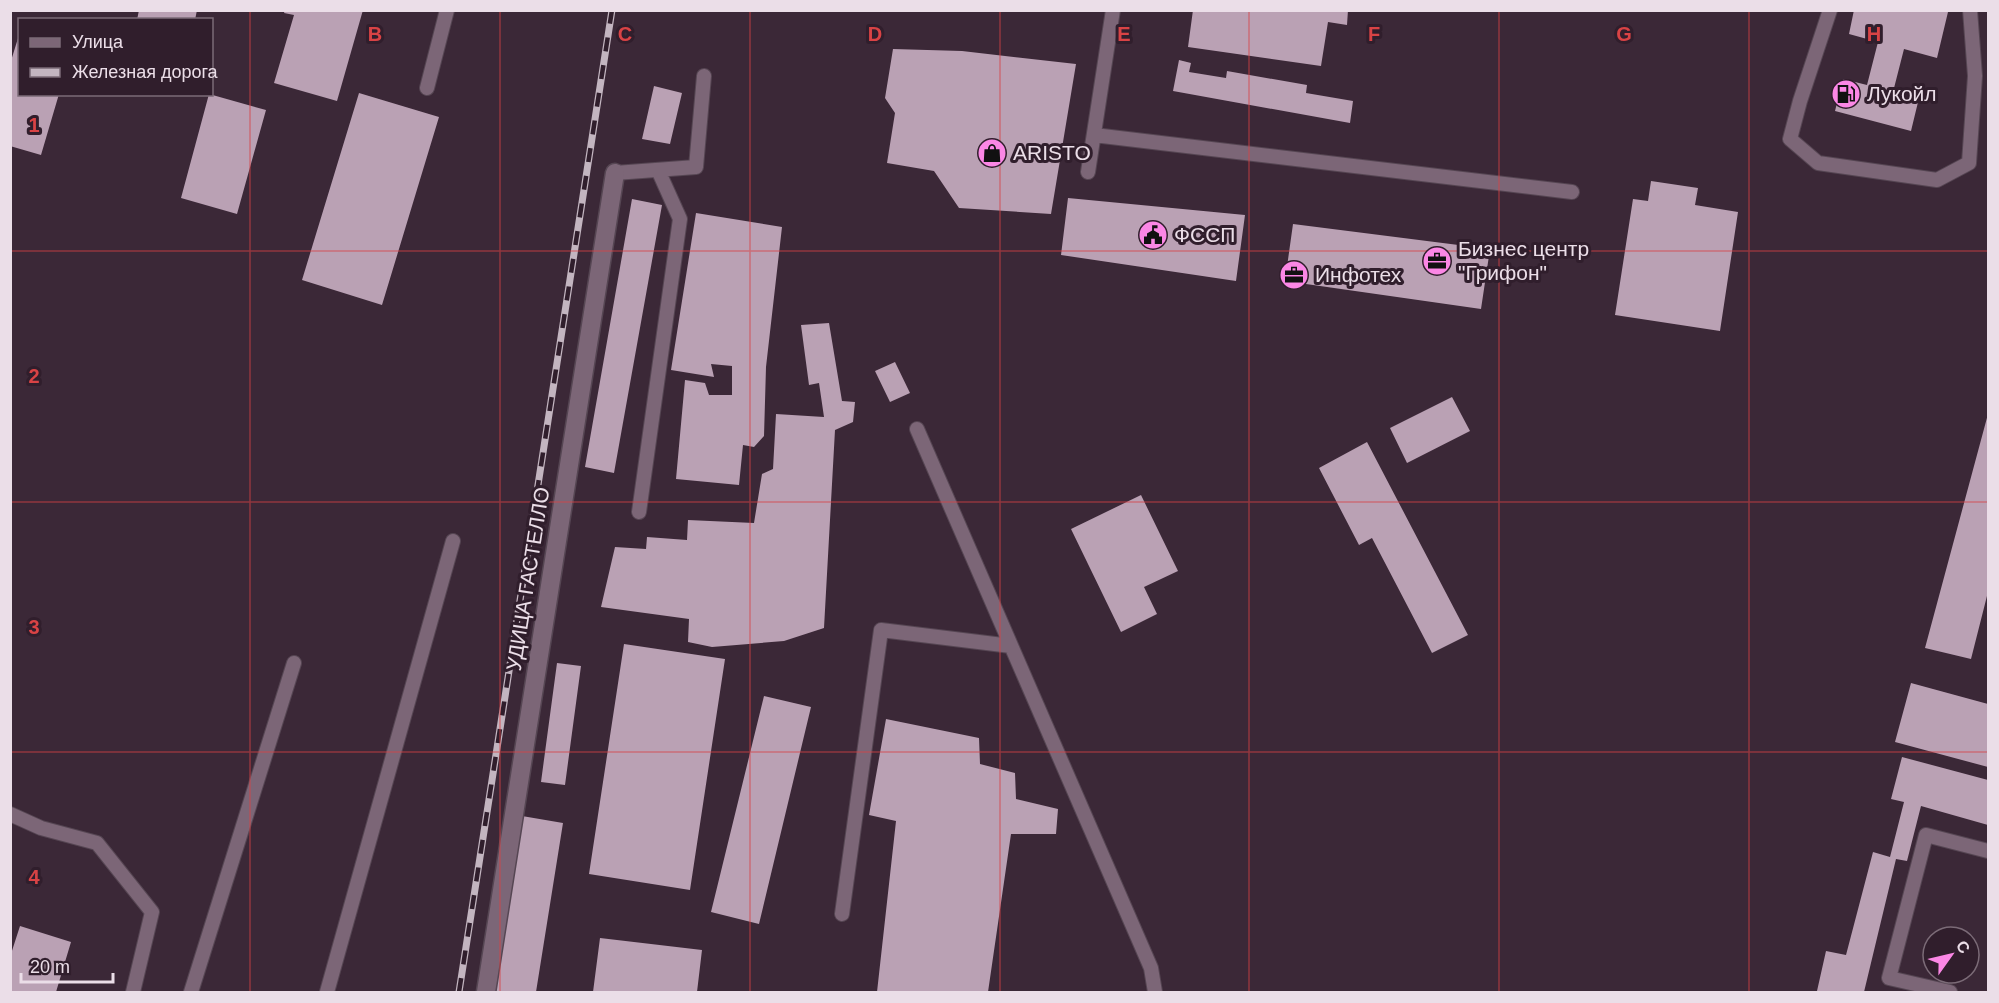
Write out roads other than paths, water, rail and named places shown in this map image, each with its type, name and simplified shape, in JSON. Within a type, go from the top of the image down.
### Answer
[{"type":"street","name":"УДИЦА ГАСТЕЛЛО","points":[[486,993],[615,173]]},
{"type":"lane","points":[[427,88],[447,10]]},
{"type":"lane","points":[[1088,172],[1113,10]]},
{"type":"lane","points":[[1830,10],[1800,102],[1791,139],[1818,163],[1937,180],[1969,163],[1976,76],[1970,10]]},
{"type":"lane","points":[[615,173],[696,167],[704,76]]},
{"type":"lane","points":[[1094,135],[1572,192]]},
{"type":"lane","points":[[639,512],[680,219],[658,170]]},
{"type":"lane","points":[[917,429],[1151,968],[1155,993]]},
{"type":"lane","points":[[327,993],[453,541]]},
{"type":"lane","points":[[842,914],[881,630],[1011,646]]},
{"type":"lane","points":[[191,993],[294,663]]},
{"type":"lane","points":[[10,814],[41,828],[97,843],[152,912],[132,993]]},
{"type":"lane","points":[[1950,993],[1928,990],[1889,978],[1926,835],[1989,851]]},
{"type":"railway","points":[[459,992],[612,10]]},
{"type":"place","name":"Лукойл","points":[[1846,94]]},
{"type":"place","name":"ARISTO","points":[[992,153]]},
{"type":"place","name":"ФССП","points":[[1153,235]]},
{"type":"place","name":"Бизнес центр \"Грифон\"","points":[[1437,261]]},
{"type":"place","name":"Инфотех","points":[[1294,275]]}]
